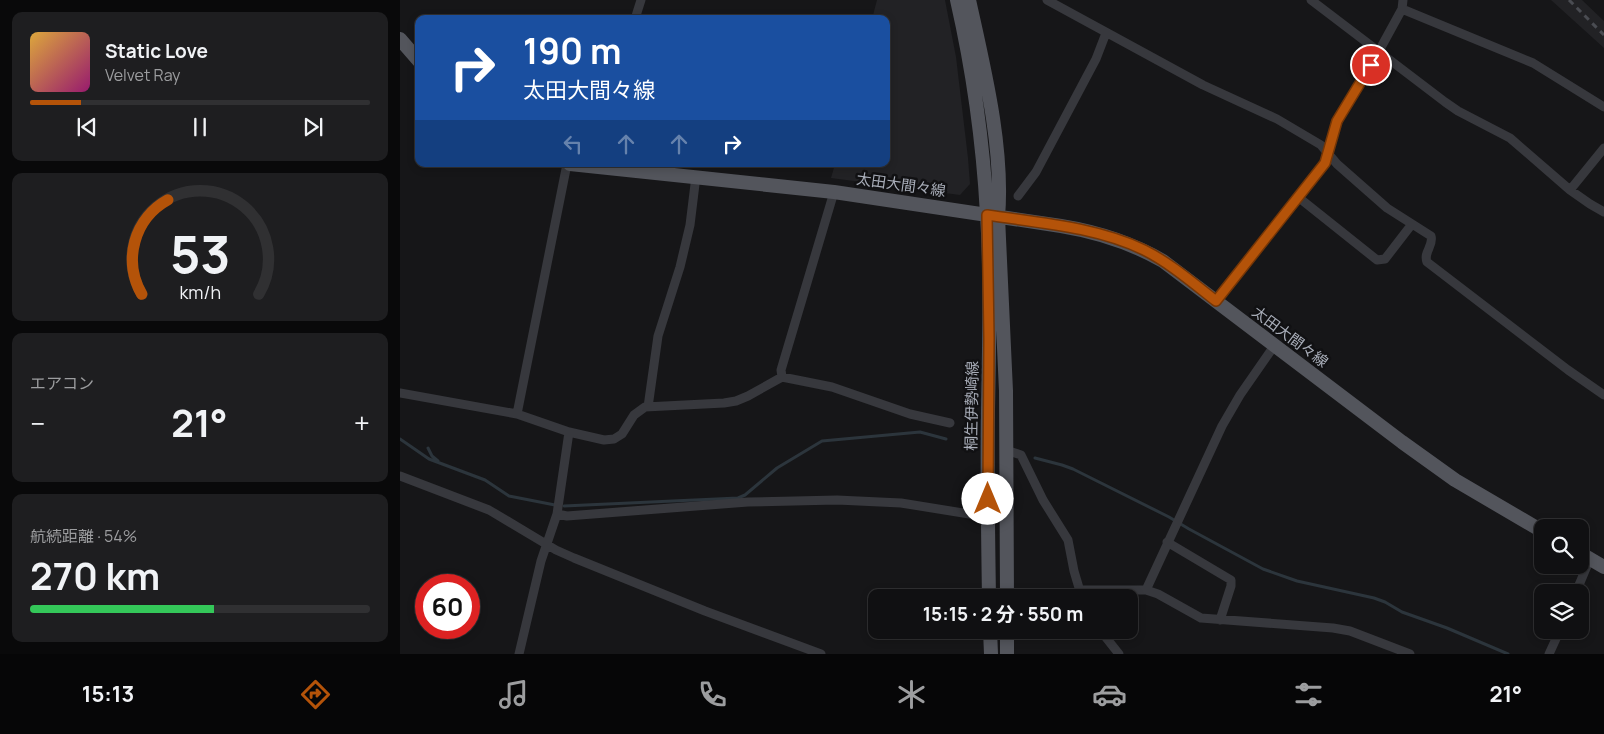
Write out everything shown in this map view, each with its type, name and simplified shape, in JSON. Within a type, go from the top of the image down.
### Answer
[{"type":"main road","name":"桐生伊勢崎線","points":[[957,0],[964,31],[993,216],[1006,391],[1007,589]]},
{"type":"main road","name":"桐生伊勢崎線","points":[[969,0],[995,136],[1000,196],[993,216],[989,338],[989,589]]},
{"type":"main road","points":[[400,39],[415,57]]},
{"type":"main road","name":"太田大間々線","points":[[609,167],[834,192],[975,212],[1088,231],[1125,242],[1163,261],[1455,480],[1534,526]]},
{"type":"main road","points":[[1589,558],[1604,567]]},
{"type":"main road","points":[[990,639],[991,654]]},
{"type":"main road","points":[[1007,639],[1007,654]]},
{"type":"street","points":[[637,15],[641,0]]},
{"type":"street","points":[[1047,0],[1203,85],[1277,119],[1320,145],[1337,164],[1387,208],[1431,236],[1432,242],[1425,256],[1427,262],[1568,370],[1604,395]]},
{"type":"street","points":[[1311,0],[1458,111],[1510,138],[1570,190],[1604,212]]},
{"type":"street","points":[[1216,301],[1325,163],[1337,121],[1379,51],[1402,5],[1533,63],[1604,107]]},
{"type":"street","points":[[1018,196],[1036,172],[1096,59],[1106,33]]},
{"type":"street","points":[[1570,190],[1604,148]]},
{"type":"street","points":[[517,414],[568,167]]},
{"type":"street","points":[[648,407],[658,336],[680,267],[690,225],[696,176]]},
{"type":"street","points":[[782,377],[781,370],[834,192]]},
{"type":"street","points":[[1298,197],[1377,260],[1385,259],[1412,224]]},
{"type":"street","points":[[1146,590],[1222,426],[1240,395],[1274,346]]},
{"type":"street","points":[[400,393],[517,414],[569,432],[599,439],[614,439],[622,434],[640,409],[736,401],[767,387],[782,377],[832,387],[910,414],[950,423]]},
{"type":"street","points":[[519,654],[537,578],[557,514],[569,432]]},
{"type":"street","points":[[1006,450],[1021,455],[1043,500],[1063,530],[1068,540],[1080,589]]},
{"type":"street","points":[[400,476],[488,510],[574,558],[705,611],[821,654]]},
{"type":"street","points":[[557,514],[567,516],[748,502],[837,500],[901,503],[988,517]]},
{"type":"street","points":[[1167,542],[1230,580],[1231,586],[1220,620]]},
{"type":"street","points":[[1138,590],[1146,590],[1158,594],[1196,616],[1220,620],[1333,628],[1350,631],[1390,650],[1410,654]]},
{"type":"street","points":[[1107,639],[1119,654]]},
{"type":"street","points":[[1549,654],[1556,639]]},
{"type":"shaded area","points":[[877,0],[945,0],[956,57],[970,184],[960,195],[831,178],[834,167],[890,167],[890,15],[873,15]]},
{"type":"shaded area","points":[[1551,0],[1582,0],[1604,21],[1604,48]]},
{"type":"waterway","points":[[564,506],[738,498],[745,495],[777,468],[822,441],[920,432],[946,439]]},
{"type":"waterway","points":[[400,439],[429,459],[485,480],[509,496],[555,505]]},
{"type":"waterway","points":[[428,448],[432,456],[438,461]]},
{"type":"waterway","points":[[1035,458],[1073,469],[1169,517],[1263,569],[1297,581],[1374,598],[1402,612],[1447,628],[1508,654]]},
{"type":"railway","points":[[1569,0],[1604,35]]},
{"type":"route","points":[[988,499],[989,338],[987,215],[1088,231],[1125,242],[1145,250],[1163,261],[1216,301],[1325,163],[1337,121],[1371,65]]}]
